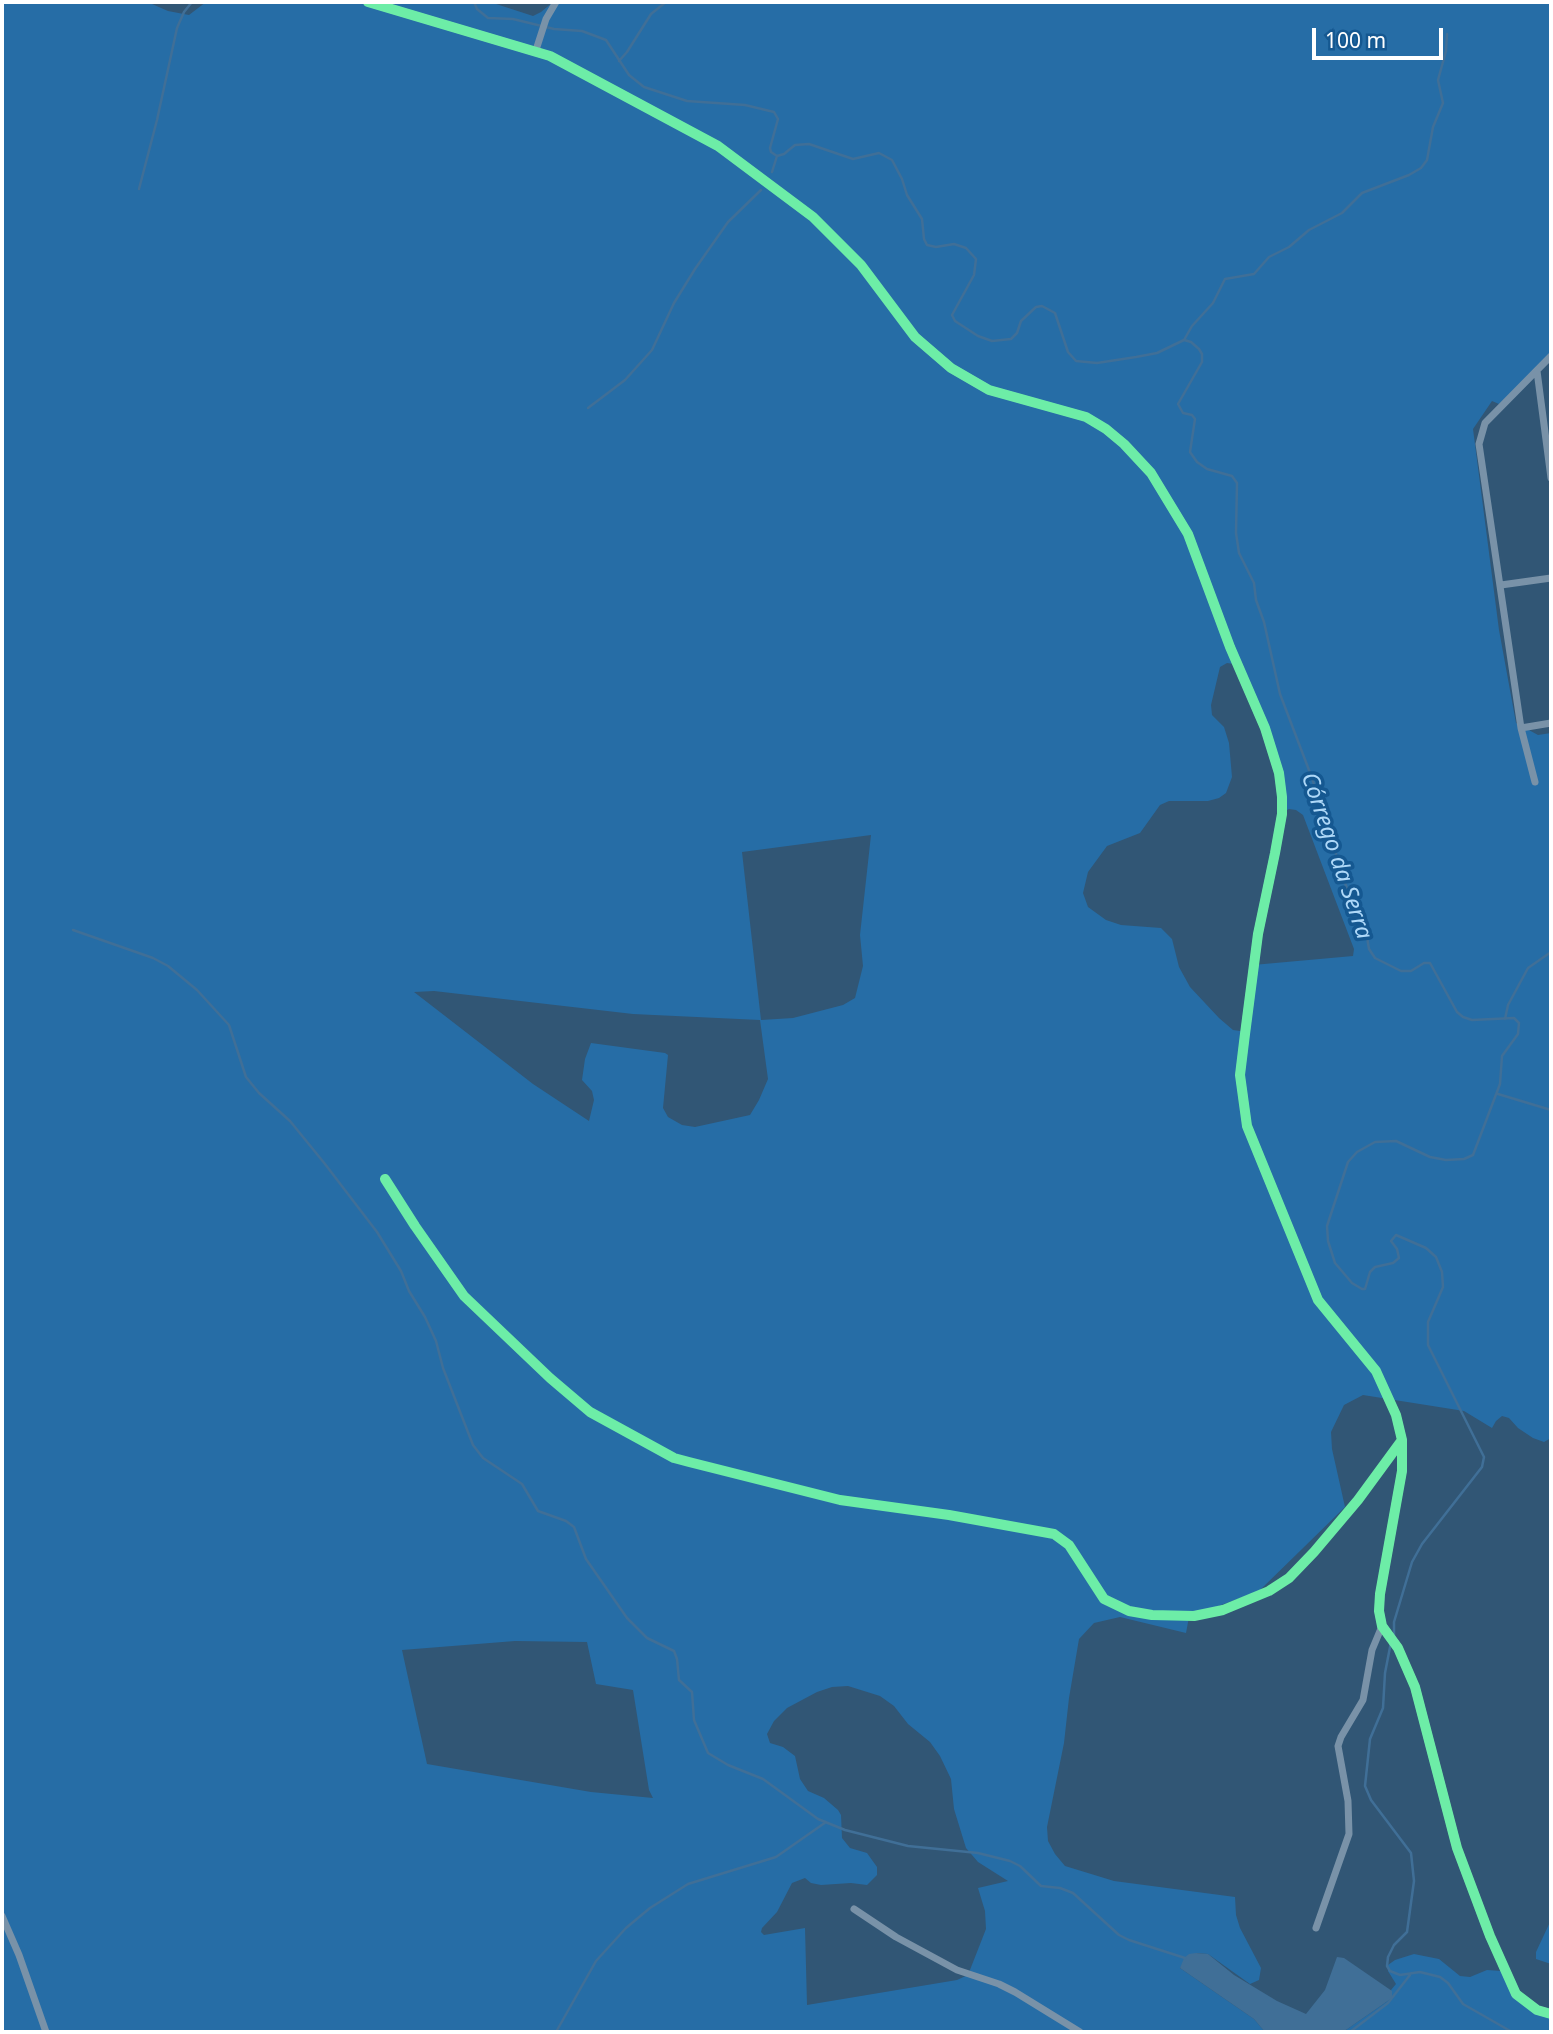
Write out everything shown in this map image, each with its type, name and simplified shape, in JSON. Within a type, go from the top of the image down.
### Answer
[{"type":"street","points":[[368,2],[536,50],[573,67],[718,146],[813,217],[860,265],[915,337],[951,368],[981,386],[1004,395],[1086,417],[1124,444],[1151,473],[1195,550],[1230,647],[1265,728],[1279,774],[1282,814],[1258,934],[1240,1075],[1247,1126],[1318,1300],[1376,1371],[1392,1405],[1402,1440],[1402,1471],[1380,1594],[1382,1626],[1398,1648],[1418,1698],[1458,1848],[1490,1936],[1516,1994],[1528,2005],[1551,2014]]},
{"type":"street","points":[[536,50],[556,2]]},
{"type":"street","points":[[1535,782],[1521,728],[1479,444],[1480,433],[1492,414],[1551,356]]},
{"type":"street","points":[[1537,371],[1551,478]]},
{"type":"street","points":[[1500,585],[1551,578]]},
{"type":"street","points":[[1521,728],[1551,723]]},
{"type":"street","points":[[385,1180],[464,1296],[540,1369],[590,1412],[674,1458],[689,1462],[840,1500],[948,1515],[1054,1534],[1069,1545],[1104,1600],[1129,1611],[1152,1615],[1194,1616],[1223,1610],[1269,1591],[1289,1578],[1314,1552],[1358,1500],[1402,1440]]},
{"type":"street","points":[[1316,1928],[1349,1834],[1348,1801],[1338,1746],[1363,1700],[1372,1650],[1382,1626]]},
{"type":"street","points":[[854,1909],[896,1937],[957,1970],[1015,1992],[1080,2032]]},
{"type":"street","points":[[2,1916],[46,2032]]},
{"type":"shaded area","points":[[2,2],[131,2],[152,4],[168,11],[189,15],[206,2],[490,2],[533,16],[553,2],[1551,2],[1551,358],[1499,404],[1492,401],[1473,429],[1499,630],[1516,723],[1538,735],[1551,733],[1551,1438],[1544,1442],[1533,1438],[1509,1418],[1502,1416],[1492,1428],[1464,1411],[1363,1395],[1344,1405],[1331,1432],[1332,1449],[1345,1507],[1259,1591],[1189,1617],[1186,1633],[1120,1617],[1094,1623],[1079,1639],[1064,1743],[1047,1827],[1048,1841],[1065,1866],[1114,1881],[1235,1897],[1240,1928],[1261,1968],[1259,1980],[1250,1984],[1208,1954],[1196,1953],[1180,1968],[1254,2019],[1265,2032],[2,2032]],"holes":[[[1227,663],[1234,664],[1246,673],[1283,785],[1283,812],[1296,810],[1303,815],[1354,949],[1353,956],[1253,965],[1243,1030],[1240,1031],[1233,1030],[1219,1018],[1190,987],[1179,967],[1172,939],[1161,928],[1121,925],[1106,920],[1088,907],[1083,893],[1088,872],[1107,846],[1140,833],[1160,805],[1169,801],[1208,801],[1226,793],[1232,777],[1229,743],[1224,727],[1212,715],[1211,705],[1220,667]],[[871,835],[860,935],[863,966],[855,998],[843,1005],[793,1018],[761,1020],[742,852]],[[434,991],[633,1014],[760,1020],[768,1079],[750,1115],[695,1127],[682,1125],[668,1117],[663,1108],[668,1055],[591,1043],[582,1080],[592,1091],[594,1100],[589,1121],[533,1084],[414,992]],[[515,1641],[587,1642],[596,1684],[633,1690],[649,1790],[653,1798],[591,1792],[427,1764],[402,1650]],[[848,1686],[880,1696],[894,1706],[908,1724],[930,1742],[940,1756],[951,1779],[954,1809],[966,1848],[978,1862],[1008,1881],[978,1888],[985,1911],[986,1929],[968,1975],[957,1980],[807,2005],[805,1928],[764,1935],[761,1932],[777,1912],[792,1883],[805,1878],[811,1883],[821,1885],[867,1885],[877,1875],[877,1867],[867,1853],[850,1848],[842,1838],[841,1815],[838,1810],[824,1798],[808,1791],[800,1779],[795,1756],[783,1747],[770,1743],[767,1734],[774,1721],[787,1708],[817,1692]]]},
{"type":"shaded area","points":[[1551,1920],[1551,1964],[1536,1959],[1536,1952]]},
{"type":"shaded area","points":[[1196,1953],[1208,1954],[1234,1975],[1277,2001],[1306,2014],[1325,1990],[1337,1957],[1344,1958],[1392,1991],[1392,1998],[1343,2032],[1265,2032],[1254,2019],[1180,1968],[1184,1958]]},
{"type":"shaded area","points":[[1414,1954],[1439,1959],[1460,1976],[1470,1977],[1487,1970],[1501,1971],[1515,1996],[1551,2018],[1551,2032],[1343,2032],[1392,1998],[1391,1990],[1396,1984],[1388,1971],[1388,1965]]},
{"type":"waterway","points":[[139,189],[177,28],[192,2]]},
{"type":"waterway","name":"Córrego da Serra","points":[[474,2],[477,9],[488,18],[513,19],[554,29],[582,31],[606,40],[629,75],[644,87],[687,101],[745,105],[774,112],[778,119],[770,148],[777,156]]},
{"type":"waterway","points":[[619,61],[651,14],[666,2]]},
{"type":"waterway","points":[[1184,340],[1192,326],[1213,303],[1225,279],[1254,274],[1269,257],[1289,247],[1309,230],[1342,213],[1362,193],[1421,168],[1427,160],[1433,127],[1443,103],[1438,80],[1446,51],[1447,34]]},
{"type":"waterway","name":"Córrego da Serra","points":[[777,156],[795,145],[809,144],[853,159],[879,153],[892,160],[907,195],[922,219],[927,245],[936,247],[954,244],[966,248],[976,259],[974,275],[952,315],[955,321],[978,336],[992,341],[1011,339],[1017,333],[1021,321],[1036,307],[1042,306],[1055,313],[1068,352],[1076,361],[1097,363],[1157,353],[1184,340],[1199,349],[1202,362],[1178,404],[1183,413],[1192,415],[1195,419],[1190,452],[1197,462],[1207,469],[1232,476],[1237,483],[1236,533],[1239,553],[1254,583],[1280,694],[1312,778],[1353,908],[1367,937],[1369,949],[1375,958],[1401,971],[1411,971],[1424,963],[1430,963],[1457,1012],[1463,1017],[1472,1020],[1514,1018],[1519,1023],[1518,1034],[1502,1056],[1500,1084],[1473,1155],[1464,1159],[1446,1160],[1430,1157],[1396,1141],[1375,1142],[1357,1152],[1348,1162],[1327,1226],[1328,1241],[1335,1263],[1352,1283],[1362,1289],[1365,1289],[1370,1272],[1375,1267],[1393,1263],[1399,1258],[1391,1241],[1396,1235],[1426,1248],[1436,1257],[1442,1272],[1443,1287],[1428,1322],[1428,1345],[1484,1457],[1482,1467],[1422,1544],[1412,1562],[1394,1622],[1394,1636]]},
{"type":"waterway","points":[[772,172],[777,156]]},
{"type":"waterway","points":[[588,408],[625,380],[652,350],[674,303],[695,269],[728,222],[761,190]]},
{"type":"waterway","points":[[73,930],[153,958],[168,966],[197,990],[229,1025],[246,1077],[259,1093],[290,1121],[325,1164],[377,1232],[401,1271],[436,1341],[443,1368],[473,1445],[483,1458],[522,1484],[538,1511],[566,1521],[574,1527],[586,1559],[627,1618],[647,1638],[674,1651],[679,1680],[692,1692],[694,1720],[708,1753],[728,1765],[763,1779],[818,1819],[845,1830],[908,1846],[978,1853],[1010,1861],[1020,1866],[1041,1886],[1060,1888],[1073,1893],[1119,1935],[1185,1958]]},
{"type":"waterway","points":[[1505,1019],[1508,1005],[1528,968],[1551,952]]},
{"type":"waterway","points":[[1498,1094],[1551,1110]]},
{"type":"waterway","name":"Córrego da Serra","points":[[1391,1642],[1385,1673],[1383,1708],[1370,1739],[1365,1786],[1371,1800],[1411,1853],[1414,1881],[1407,1932],[1394,1945],[1387,1966],[1390,1971],[1400,1975],[1420,1972],[1440,1977],[1448,1983],[1463,2004],[1512,2032]]},
{"type":"waterway","points":[[556,2032],[596,1961],[626,1928],[650,1908],[688,1884],[776,1857],[826,1822]]},
{"type":"waterway","points":[[1350,2032],[1388,2003],[1410,1975]]},
{"type":"cycle path","points":[[368,2],[550,56],[718,146],[813,217],[861,265],[915,337],[951,368],[989,390],[1086,417],[1106,429],[1151,473],[1188,534],[1230,647],[1265,728],[1279,773],[1282,797],[1282,814],[1258,934],[1240,1075],[1247,1126],[1318,1300],[1376,1371],[1396,1415],[1402,1440],[1402,1471],[1380,1594],[1382,1626],[1398,1648],[1415,1687],[1457,1848],[1490,1936],[1516,1994],[1537,2010],[1551,2014]]},
{"type":"cycle path","points":[[385,1179],[464,1296],[590,1412],[674,1458],[689,1462],[840,1500],[949,1515],[1054,1534],[1069,1545],[1104,1599],[1129,1611],[1152,1615],[1194,1616],[1223,1610],[1269,1591],[1289,1578],[1314,1552],[1358,1500],[1402,1440]]}]
